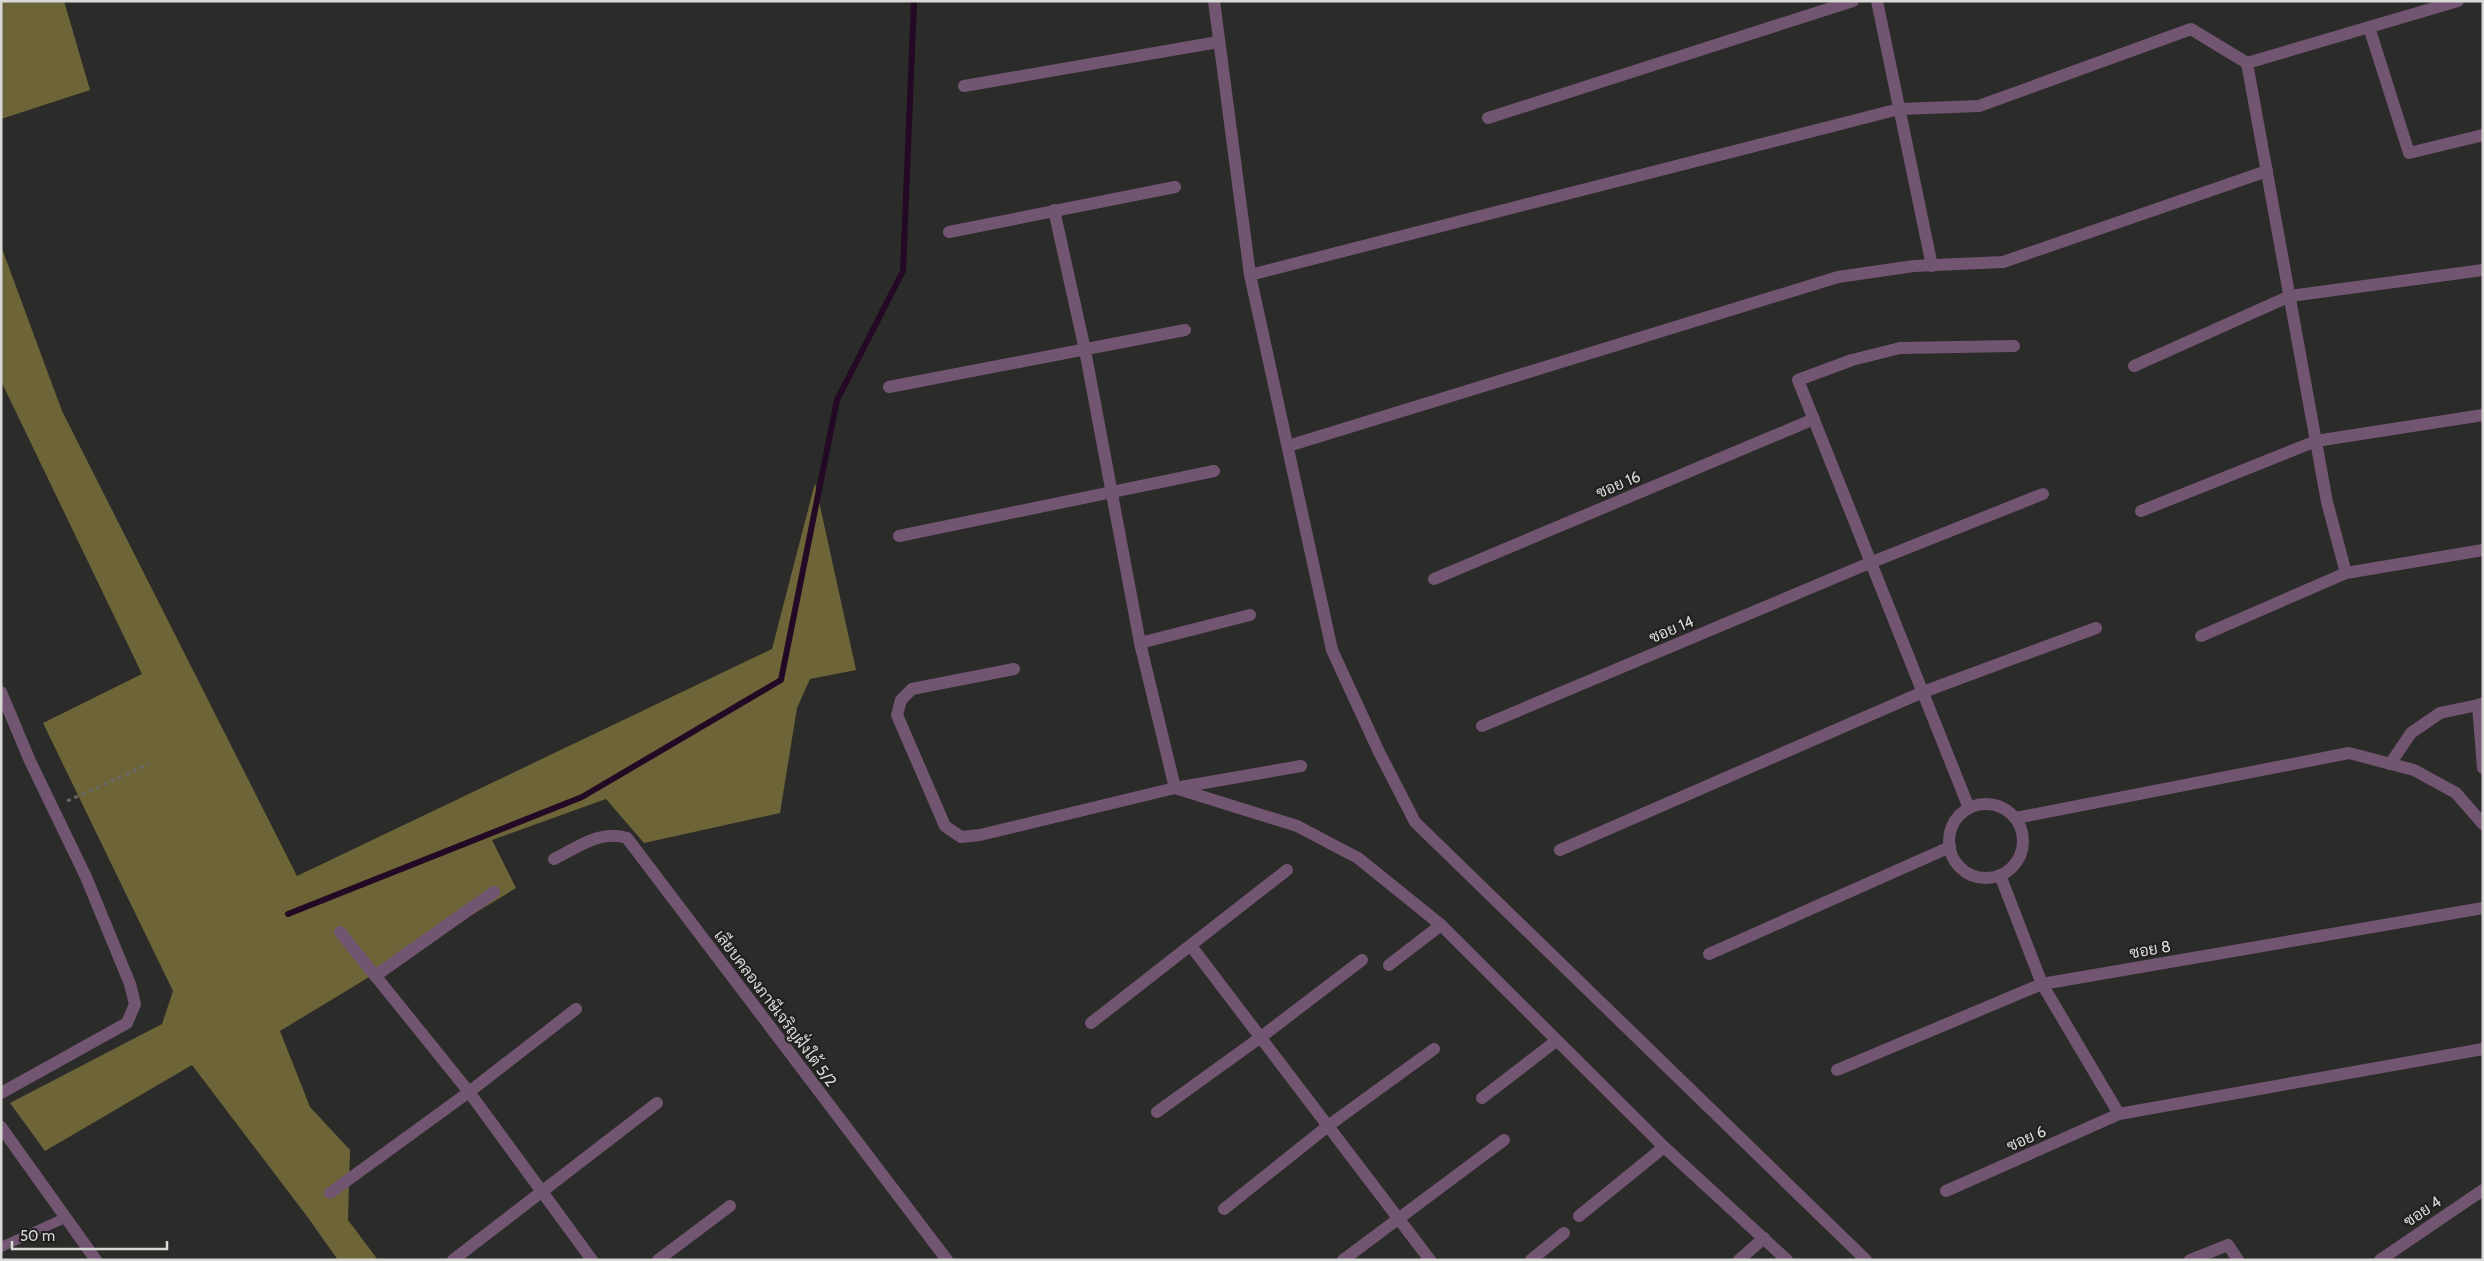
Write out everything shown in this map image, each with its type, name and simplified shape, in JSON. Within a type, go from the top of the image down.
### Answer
[{"type":"street","points":[[1214,1],[1250,274],[1332,650],[1414,822],[1866,1260]]},
{"type":"street","points":[[1488,118],[1853,1]]},
{"type":"street","points":[[1877,1],[1932,266]]},
{"type":"street","points":[[1250,274],[1899,109],[1979,106],[2191,29],[2247,63],[2458,1]]},
{"type":"street","points":[[2369,27],[2409,153],[2483,135]]},
{"type":"street","points":[[964,86],[1218,42]]},
{"type":"street","points":[[2247,63],[2327,502],[2346,573]]},
{"type":"street","points":[[1288,446],[1838,277],[1932,266],[2004,262],[2267,171]]},
{"type":"street","points":[[949,232],[1174,187]]},
{"type":"street","points":[[1054,210],[1085,350],[1113,491],[1140,643],[1174,788]]},
{"type":"street","points":[[2134,366],[2290,296],[2483,270]]},
{"type":"street","points":[[889,387],[1185,330]]},
{"type":"street","points":[[1969,808],[1798,380],[1852,360],[1900,348],[2014,346]]},
{"type":"street","points":[[2141,511],[2316,442],[2483,415]]},
{"type":"street","name":"ซอย 16","points":[[1434,579],[1814,418]]},
{"type":"street","points":[[899,536],[1214,470]]},
{"type":"street","name":"ซอย 14","points":[[1482,726],[1872,562],[2043,494]]},
{"type":"street","points":[[2201,636],[2346,573],[2483,550]]},
{"type":"street","points":[[1140,643],[1250,615]]},
{"type":"street","points":[[1560,850],[1923,692],[2096,628]]},
{"type":"street","points":[[1014,669],[912,689],[901,700],[897,715],[945,826],[961,837],[980,835],[1174,788],[1301,766]]},
{"type":"street","points":[[1,692],[86,877],[130,984],[135,1004],[127,1023],[1,1093]]},
{"type":"street","points":[[2390,764],[2411,733],[2440,713],[2480,704],[2483,768]]},
{"type":"street","points":[[2016,818],[2349,753],[2414,770],[2456,793],[2483,824]]},
{"type":"street","points":[[1174,788],[1297,826],[1358,858],[1441,925],[1664,1147],[1787,1260]]},
{"type":"street","points":[[1985,804],[1999,806],[2016,818],[2022,832],[2023,845],[2019,858],[2011,868],[2000,875],[1987,878],[1974,875],[1963,870],[1955,861],[1950,847],[1950,831],[1957,818],[1969,808],[1985,804]]},
{"type":"street","name":"เลียบคลองภาษีเจริญฝั่งใต้ 5/2","points":[[554,859],[599,837],[615,834],[626,838],[947,1260]]},
{"type":"street","points":[[1709,954],[1950,847]]},
{"type":"street","points":[[1091,1023],[1287,870]]},
{"type":"street","points":[[2000,875],[2042,984],[2119,1114]]},
{"type":"street","points":[[375,976],[494,892]]},
{"type":"street","name":"ซอย 8","points":[[1837,1070],[2042,984],[2483,908]]},
{"type":"street","points":[[1389,964],[1441,925]]},
{"type":"street","points":[[340,932],[470,1092],[592,1260]]},
{"type":"street","points":[[1191,946],[1430,1260]]},
{"type":"street","points":[[1157,1112],[1261,1037],[1362,960]]},
{"type":"street","points":[[330,1193],[470,1092],[576,1009]]},
{"type":"street","points":[[1482,1098],[1556,1041]]},
{"type":"street","points":[[1224,1209],[1328,1126],[1434,1048]]},
{"type":"street","name":"ซอย 6","points":[[1946,1191],[2119,1114],[2483,1049]]},
{"type":"street","points":[[453,1260],[657,1103]]},
{"type":"street","points":[[1,1128],[96,1260]]},
{"type":"street","points":[[1343,1260],[1504,1140]]},
{"type":"street","points":[[1579,1216],[1664,1147]]},
{"type":"street","name":"ซอย 4","points":[[2380,1260],[2483,1190]]},
{"type":"street","points":[[658,1260],[730,1206]]},
{"type":"street","points":[[1531,1260],[1564,1233]]},
{"type":"street","points":[[1739,1260],[1764,1238]]},
{"type":"street","points":[[2190,1260],[2228,1245],[2238,1260]]},
{"type":"lane","points":[[1,1246],[65,1218]]},
{"type":"path","points":[[53,808],[149,764]]},
{"type":"shaded area","points":[[1,1],[64,1],[90,90],[1,119]]},
{"type":"shaded area","points":[[1,246],[62,411],[297,876],[772,649],[815,483],[856,670],[810,679],[797,708],[780,813],[644,843],[606,799],[492,840],[516,888],[280,1031],[310,1107],[350,1150],[348,1220],[378,1260],[338,1260],[192,1065],[45,1151],[10,1103],[162,1024],[173,991],[43,723],[142,674],[1,381]]},
{"type":"waterway","points":[[288,914],[582,797],[781,680],[837,400],[903,271],[914,1]]}]
